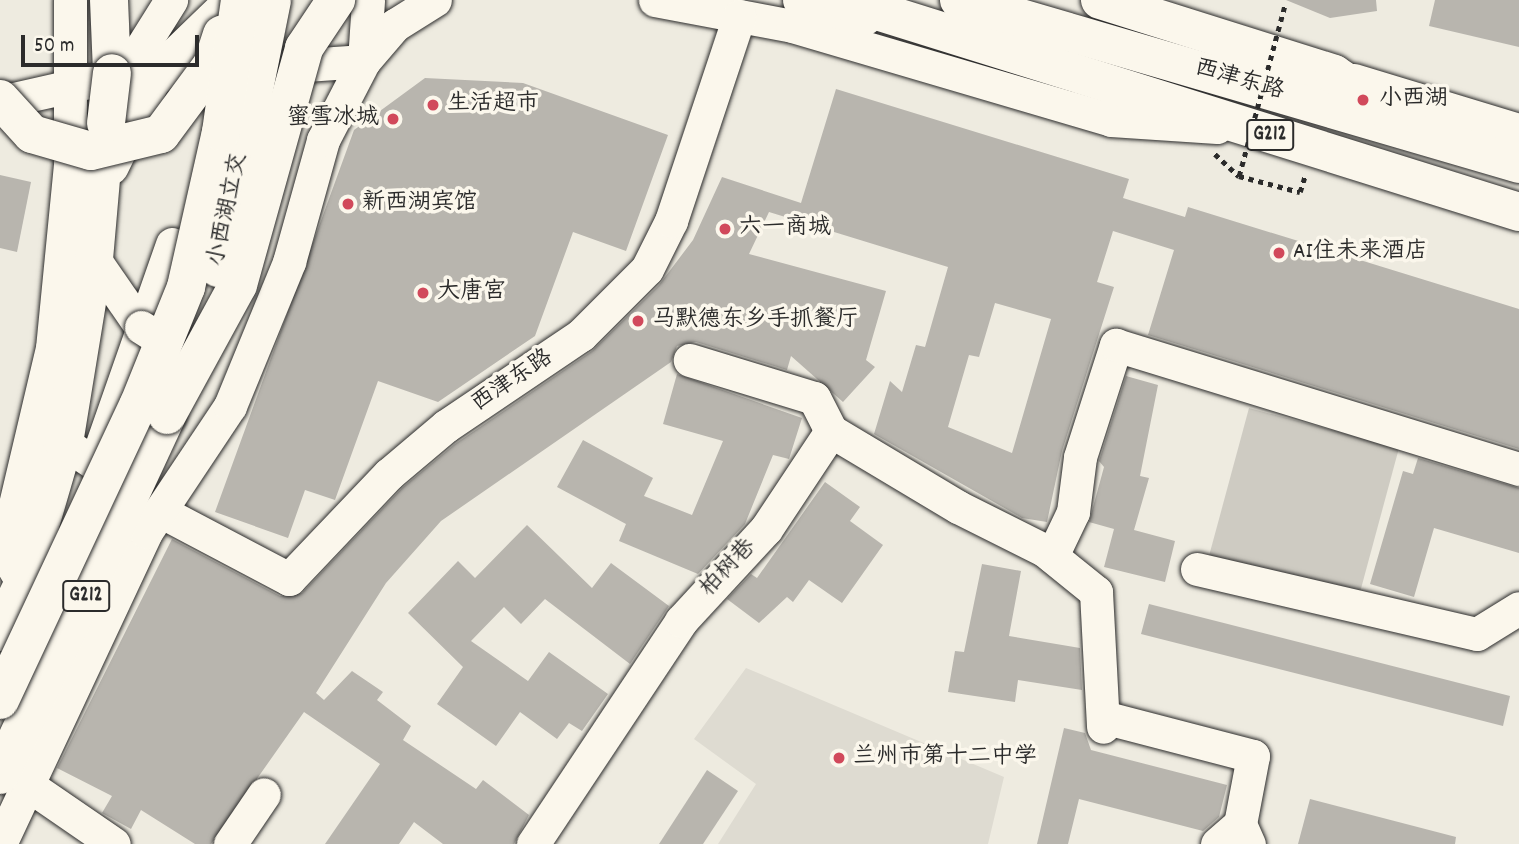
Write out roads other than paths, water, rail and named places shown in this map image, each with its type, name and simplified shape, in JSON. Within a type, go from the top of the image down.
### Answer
[{"type":"main road","points":[[0,632],[23,584],[64,443],[94,259],[97,193],[106,124],[92,79],[109,0]]},
{"type":"main road","points":[[97,193],[150,81],[172,65],[236,0]]},
{"type":"main road","points":[[0,100],[32,134],[91,151],[162,134],[212,65],[236,0]]},
{"type":"main road","points":[[0,700],[138,406],[186,287],[221,132],[236,0]]},
{"type":"main road","name":"小西湖立交","points":[[167,415],[227,241],[272,0]]},
{"type":"main road","points":[[167,415],[237,285],[304,48],[336,0]]},
{"type":"main road","points":[[802,0],[1021,57]]},
{"type":"main road","name":"西津东路","points":[[842,0],[1519,212]]},
{"type":"main road","name":"西津东路","points":[[959,0],[1519,164]]},
{"type":"main road","points":[[1100,0],[1334,74],[1425,136]]},
{"type":"main road","name":"G212","points":[[14,780],[167,415]]},
{"type":"street","points":[[23,584],[4,551],[52,348],[70,164],[92,79],[70,0]]},
{"type":"street","points":[[70,164],[171,0]]},
{"type":"street","points":[[364,61],[368,0]]},
{"type":"street","points":[[0,844],[14,780],[160,511],[230,406],[263,329],[323,140],[364,61],[395,25],[435,0]]},
{"type":"street","name":"西津东路","points":[[655,0],[689,3],[1111,120],[1251,130]]},
{"type":"street","name":"西津东路","points":[[160,511],[289,579],[437,434],[581,335],[647,269],[671,221],[738,16]]},
{"type":"street","points":[[172,65],[364,61]]},
{"type":"street","points":[[1334,74],[1519,130]]},
{"type":"street","points":[[0,100],[92,79]]},
{"type":"street","points":[[64,443],[95,464],[172,244]]},
{"type":"street","points":[[94,259],[150,333],[206,354],[237,349],[263,329]]},
{"type":"street","points":[[1052,556],[1073,512],[1080,457],[1116,345],[1519,469]]},
{"type":"street","points":[[690,360],[814,398],[831,431],[1052,556],[1096,592],[1103,722],[1253,756],[1235,837]]},
{"type":"street","name":"柏树巷","points":[[533,844],[681,621],[766,529],[831,431]]},
{"type":"street","points":[[1197,569],[1476,634],[1519,608]]},
{"type":"street","points":[[14,780],[114,844]]},
{"type":"street","points":[[230,844],[264,794]]},
{"type":"place","name":"小西湖","points":[[1363,100]]},
{"type":"place","name":"生活超市","points":[[433,105]]},
{"type":"place","name":"蜜雪冰城","points":[[393,119]]},
{"type":"place","name":"新西湖宾馆","points":[[348,204]]},
{"type":"place","name":"六一商城","points":[[725,229]]},
{"type":"place","name":"AI住未来酒店","points":[[1279,253]]},
{"type":"place","name":"大唐宫","points":[[423,293]]},
{"type":"place","name":"马默德东乡手抓餐厅","points":[[638,321]]},
{"type":"place","name":"兰州市第十二中学","points":[[839,758]]}]
